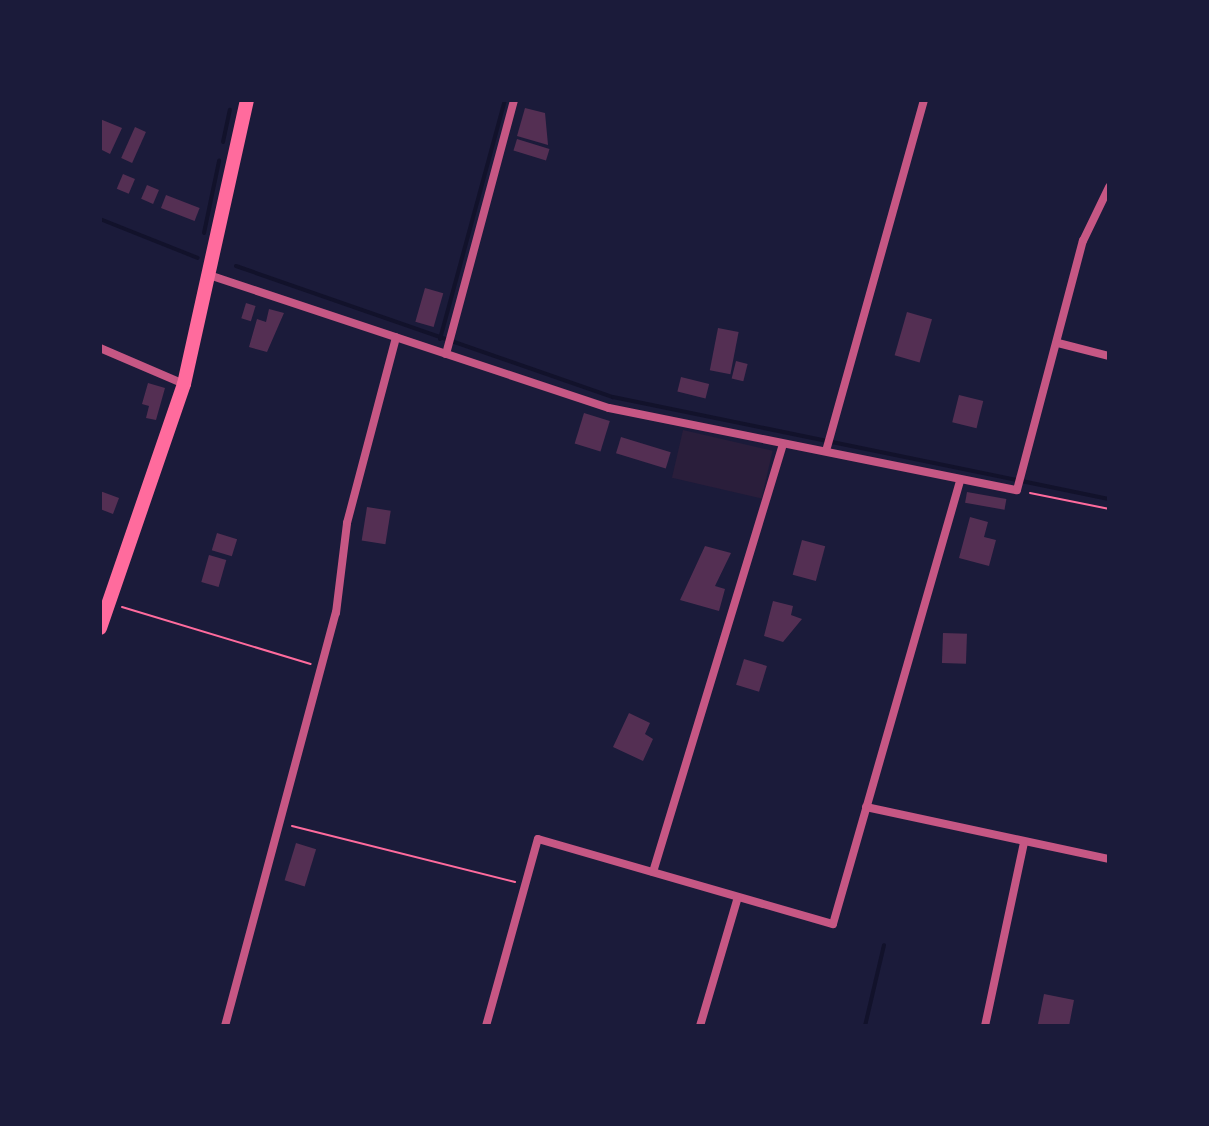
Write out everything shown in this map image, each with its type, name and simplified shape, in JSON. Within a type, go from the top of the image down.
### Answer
[{"type":"highway","points":[[100,628],[184,384],[212,276],[247,100]]},
{"type":"street","points":[[446,354],[514,100]]},
{"type":"street","points":[[826,451],[924,100]]},
{"type":"street","points":[[212,276],[609,408],[1017,490],[1025,475],[1083,241],[1109,187]]},
{"type":"street","points":[[225,1026],[322,667],[347,523],[396,337]]},
{"type":"street","points":[[1058,343],[1109,356]]},
{"type":"street","points":[[100,348],[184,384]]},
{"type":"street","points":[[653,872],[783,445]]},
{"type":"street","points":[[486,1026],[538,839],[833,924],[960,480]]},
{"type":"street","points":[[866,807],[1109,859]]},
{"type":"street","points":[[985,1026],[1024,843]]},
{"type":"street","points":[[700,1026],[738,897]]},
{"type":"path","points":[[1017,490],[1109,509]]},
{"type":"path","points":[[109,603],[322,667]]},
{"type":"path","points":[[279,823],[526,884]]},
{"type":"shaded area","points":[[683,430],[773,451],[762,498],[672,478]]},
{"type":"building","points":[[525,108],[545,113],[548,145],[517,136]]},
{"type":"building","points":[[100,119],[122,128],[110,154],[100,149]]},
{"type":"building","points":[[135,127],[146,132],[132,163],[121,158]]},
{"type":"building","points":[[517,139],[550,149],[546,160],[513,150]]},
{"type":"building","points":[[123,174],[135,179],[129,194],[117,189]]},
{"type":"building","points":[[147,185],[159,190],[153,204],[141,199]]},
{"type":"building","points":[[166,195],[200,208],[195,221],[161,208]]},
{"type":"building","points":[[425,288],[443,293],[434,327],[415,322]]},
{"type":"building","points":[[246,303],[256,306],[251,321],[241,318]]},
{"type":"building","points":[[269,309],[284,313],[267,352],[249,347],[257,319],[266,322]]},
{"type":"building","points":[[907,312],[932,319],[920,362],[895,355]]},
{"type":"building","points":[[718,328],[739,332],[730,374],[710,370]]},
{"type":"building","points":[[736,361],[748,364],[743,381],[732,378]]},
{"type":"building","points":[[681,377],[709,384],[706,399],[677,392]]},
{"type":"building","points":[[148,383],[165,388],[156,420],[146,418],[149,406],[142,404]]},
{"type":"building","points":[[959,395],[983,401],[976,428],[952,422]]},
{"type":"building","points":[[584,413],[610,421],[600,451],[575,444]]},
{"type":"building","points":[[621,437],[671,452],[666,468],[616,453]]},
{"type":"building","points":[[100,491],[119,498],[113,514],[100,509]]},
{"type":"building","points":[[967,492],[1006,499],[1004,510],[965,503]]},
{"type":"building","points":[[367,507],[391,511],[385,544],[362,541]]},
{"type":"building","points":[[970,517],[988,522],[984,537],[996,540],[989,566],[959,558]]},
{"type":"building","points":[[217,533],[237,539],[232,556],[212,550]]},
{"type":"building","points":[[802,540],[825,546],[816,581],[793,575]]},
{"type":"building","points":[[705,546],[731,553],[715,586],[725,589],[719,611],[680,600]]},
{"type":"building","points":[[209,555],[226,560],[219,587],[201,582]]},
{"type":"building","points":[[773,601],[793,606],[791,615],[802,619],[783,642],[764,636]]},
{"type":"building","points":[[943,633],[967,634],[966,664],[942,663]]},
{"type":"building","points":[[744,659],[767,666],[759,692],[736,685]]},
{"type":"building","points":[[629,713],[650,723],[645,734],[653,739],[643,761],[613,747]]},
{"type":"building","points":[[296,843],[316,849],[305,886],[285,880]]},
{"type":"building","points":[[1044,994],[1074,1000],[1069,1026],[1023,1026],[1038,1024]]},
{"type":"waterway","points":[[440,339],[505,100]]},
{"type":"waterway","points":[[223,142],[230,110]]},
{"type":"waterway","points":[[204,233],[219,161]]},
{"type":"waterway","points":[[100,219],[198,258]]},
{"type":"waterway","points":[[236,266],[613,397],[1109,499]]},
{"type":"waterway","points":[[865,1026],[884,945]]}]
